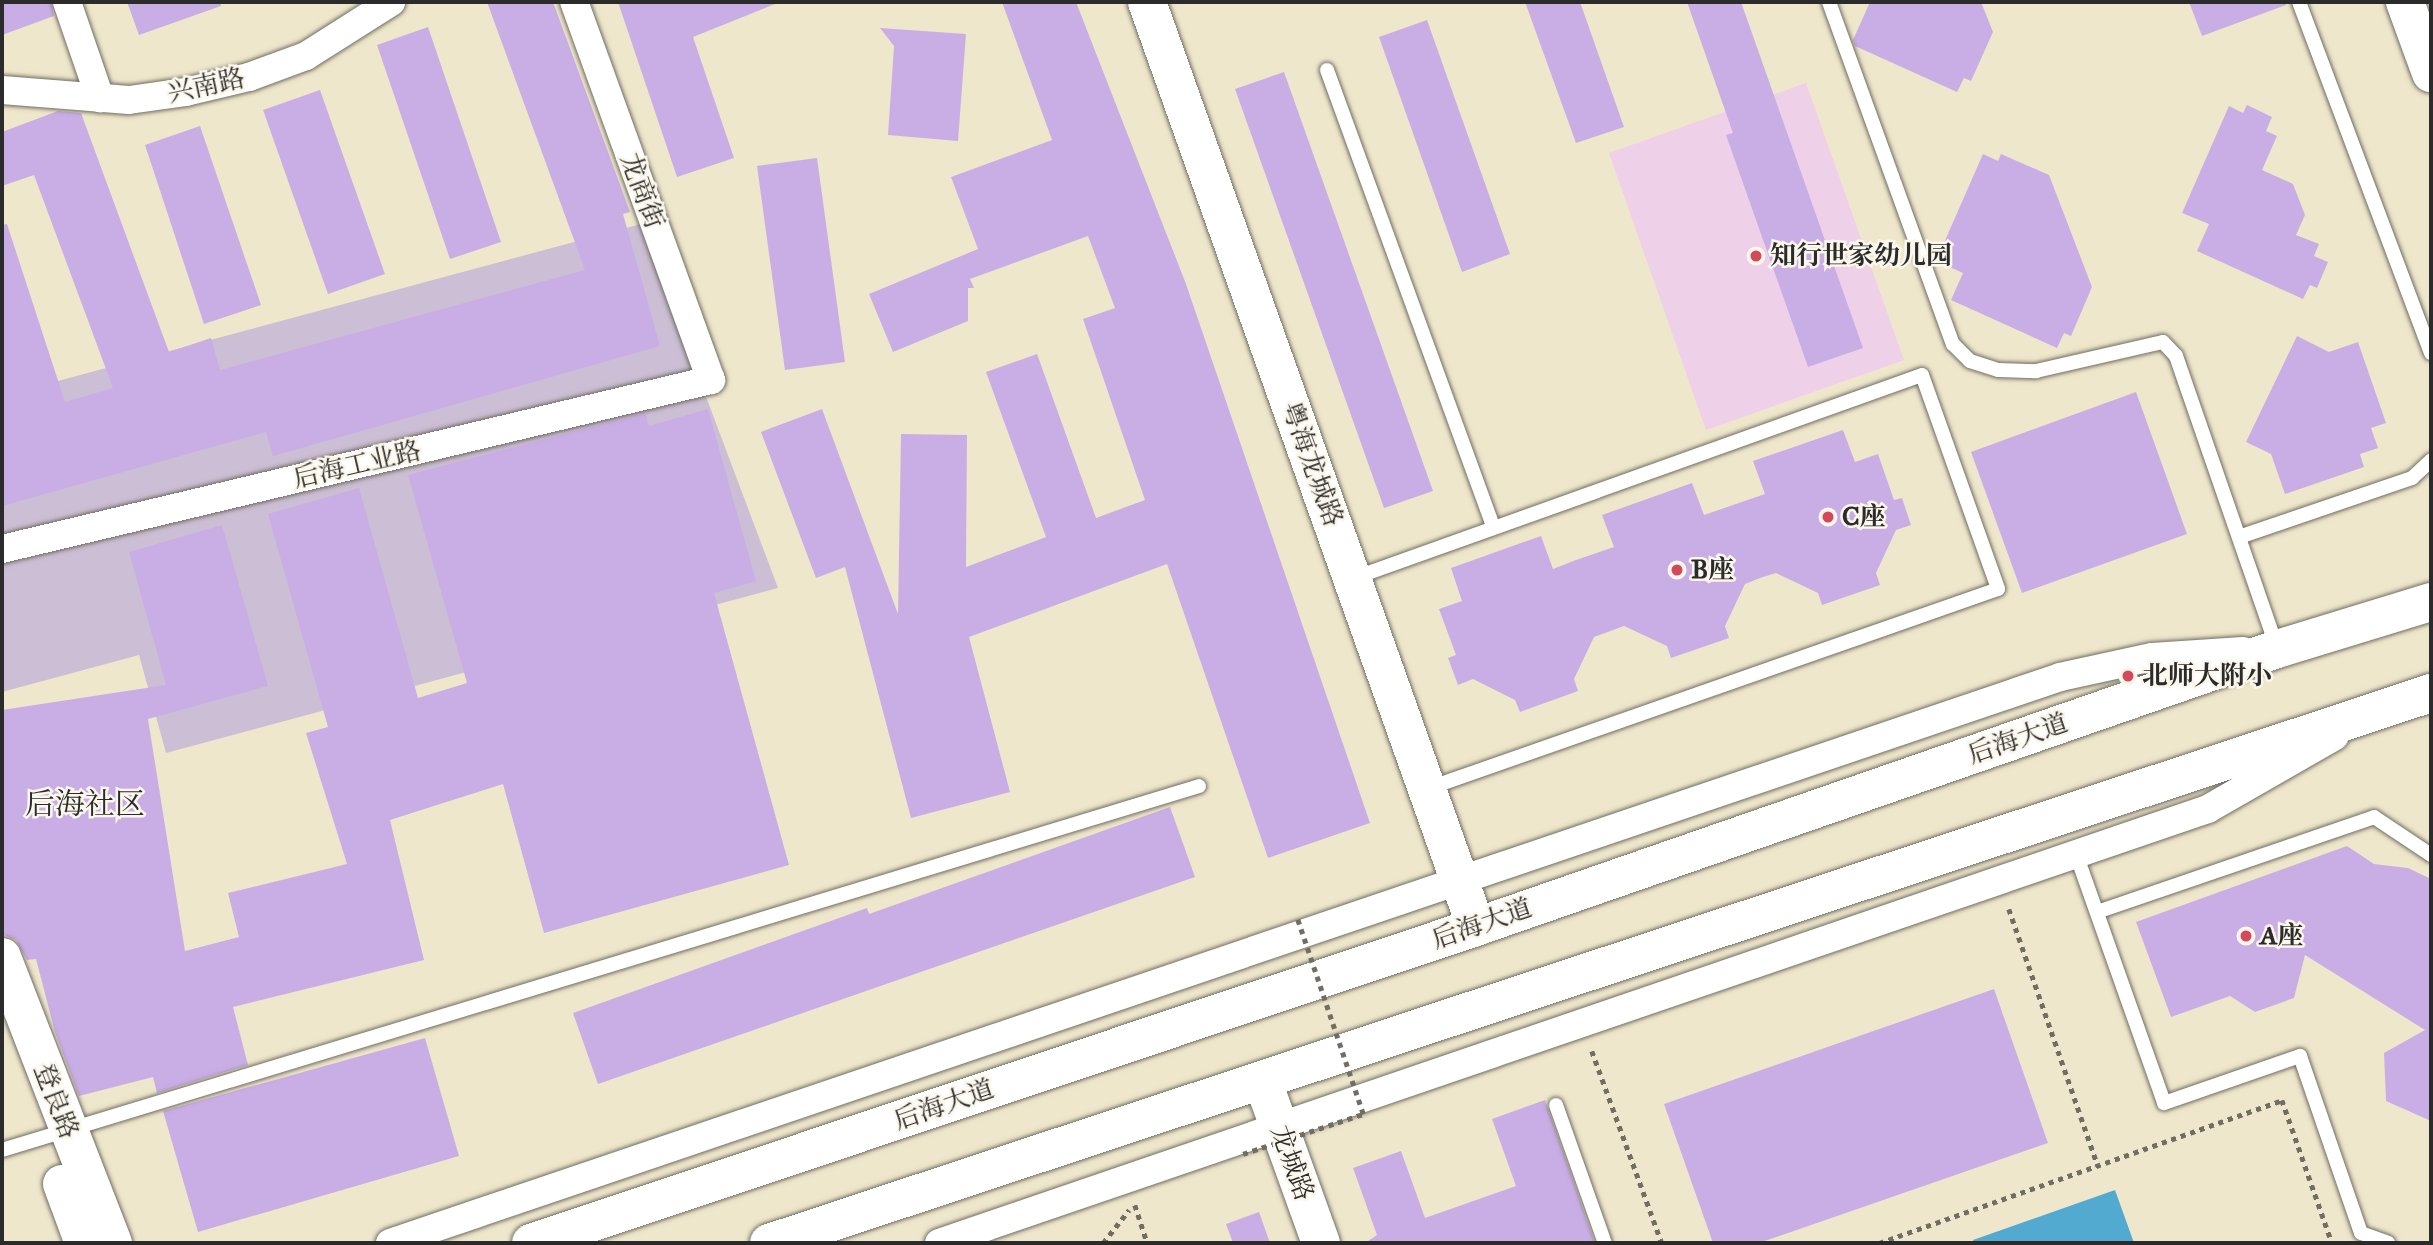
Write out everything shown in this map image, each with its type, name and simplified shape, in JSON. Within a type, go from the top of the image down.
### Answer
[{"type":"main road","name":"粤海龙城路","points":[[1147,2],[1476,927]]},
{"type":"main road","points":[[2405,2],[2431,73]]},
{"type":"main road","name":"后海大道","points":[[531,1243],[1476,927],[2425,598]]},
{"type":"main road","points":[[769,1243],[2429,694]]},
{"type":"main road","name":"登良路","points":[[2,957],[56,1134],[113,1243]]},
{"type":"main road","points":[[2,1010],[56,1134],[84,1243]]},
{"type":"main road","name":"龙城路","points":[[1262,1082],[1321,1243]]},
{"type":"street","points":[[67,2],[100,98]]},
{"type":"street","name":"兴南路","points":[[2,90],[129,100],[249,78],[306,56],[391,2]]},
{"type":"street","name":"龙商街","points":[[574,2],[711,380]]},
{"type":"street","name":"后海工业路","points":[[2,550],[711,380]]},
{"type":"street","points":[[390,1243],[2060,677],[2152,657],[2277,649]]},
{"type":"street","points":[[939,1243],[1278,1124],[2076,854],[2242,793],[2371,713]]},
{"type":"lane","points":[[1829,2],[1953,344],[1970,361],[1998,370],[2036,371],[2163,342],[2176,356],[2242,536],[2277,649]]},
{"type":"lane","points":[[2299,2],[2431,353]]},
{"type":"lane","points":[[1327,70],[1494,528]]},
{"type":"lane","points":[[1353,578],[1922,376],[1998,589],[1428,788]]},
{"type":"lane","points":[[2242,536],[2412,478],[2431,460]]},
{"type":"lane","points":[[2,1150],[1199,786]]},
{"type":"lane","points":[[2097,912],[2374,817],[2431,855]]},
{"type":"lane","points":[[2076,854],[2164,1103],[2300,1056],[2361,1233],[2388,1243]]},
{"type":"lane","points":[[1556,1105],[1605,1243]]},
{"type":"path","points":[[2007,905],[2098,1166]]},
{"type":"path","points":[[1243,1154],[1363,1114],[1296,915]]},
{"type":"path","points":[[1591,1048],[1662,1243]]},
{"type":"path","points":[[1883,1243],[2282,1100],[2332,1243]]},
{"type":"path","points":[[1103,1243],[1134,1204],[1147,1243]]},
{"type":"shaded area","name":"知行世家幼儿园","points":[[1806,83],[1904,360],[1706,430],[1609,153]]},
{"type":"shaded area","points":[[641,224],[778,588],[166,753],[139,655],[2,692],[2,396]]},
{"type":"water","points":[[2115,1190],[2134,1243],[1974,1243],[1973,1240]]},
{"type":"building","points":[[2,2],[51,2],[54,16],[2,35]]},
{"type":"building","points":[[127,2],[221,2],[221,6],[139,35]]},
{"type":"building","points":[[487,2],[553,2],[630,212],[623,214],[660,346],[273,456],[266,432],[2,506],[2,225],[7,224],[65,402],[113,388],[34,175],[2,186],[2,132],[58,111],[81,113],[169,352],[211,338],[220,370],[585,270]]},
{"type":"building","points":[[618,2],[780,2],[693,37],[734,158],[677,177]]},
{"type":"building","points":[[1002,2],[1076,2],[1186,284],[1370,823],[1268,858],[1167,564],[969,637],[1010,792],[911,818],[845,567],[816,578],[761,432],[822,409],[898,614],[901,434],[967,435],[966,567],[1046,537],[986,372],[1037,354],[1096,518],[1145,500],[1083,319],[1115,308],[1088,236],[970,279],[974,288],[968,288],[968,321],[893,352],[869,294],[978,249],[951,177],[1052,140]]},
{"type":"building","points":[[1525,2],[1580,2],[1624,127],[1576,143]]},
{"type":"building","points":[[1687,2],[1741,2],[1863,348],[1808,367],[1726,135],[1733,133]]},
{"type":"building","points":[[1870,2],[1981,2],[1993,32],[1971,81],[1964,78],[1957,92],[1855,46],[1853,40]]},
{"type":"building","points":[[2189,2],[2286,2],[2286,5],[2202,36]]},
{"type":"building","points":[[1427,20],[1510,254],[1462,272],[1379,37]]},
{"type":"building","points":[[428,27],[501,242],[450,259],[377,45]]},
{"type":"building","points":[[880,28],[966,34],[958,141],[888,135],[894,46]]},
{"type":"building","points":[[1284,72],[1433,491],[1384,508],[1235,89]]},
{"type":"building","points":[[320,90],[385,274],[328,294],[263,110]]},
{"type":"building","points":[[2247,105],[2272,117],[2266,131],[2277,136],[2262,170],[2293,184],[2305,215],[2296,235],[2319,244],[2314,256],[2328,262],[2317,288],[2310,285],[2303,299],[2197,251],[2209,224],[2182,213],[2229,106],[2243,113]]},
{"type":"building","points":[[200,126],[261,305],[204,324],[145,145]]},
{"type":"building","points":[[1983,154],[1998,161],[2001,154],[2049,175],[2092,287],[2071,336],[2064,333],[2057,348],[1951,300],[1963,273],[1936,261]]},
{"type":"building","points":[[817,158],[845,362],[785,370],[757,166]]},
{"type":"building","points":[[2297,336],[2329,352],[2358,342],[2386,423],[2371,428],[2378,448],[2360,454],[2364,467],[2285,494],[2271,454],[2246,442]]},
{"type":"building","points":[[2136,392],[2187,534],[2022,593],[1971,452]]},
{"type":"building","points":[[708,409],[756,581],[714,593],[789,865],[544,933],[503,784],[390,820],[424,960],[233,1007],[248,1065],[157,1093],[153,1077],[79,1096],[55,1032],[36,959],[27,960],[16,940],[4,935],[2,710],[166,685],[129,552],[222,525],[268,686],[148,719],[185,951],[239,937],[228,893],[347,864],[306,733],[328,727],[268,514],[359,488],[418,698],[467,683],[408,475],[645,413],[649,426]]},
{"type":"building","points":[[1843,430],[1855,462],[1878,454],[1894,500],[1902,498],[1911,525],[1896,530],[1876,573],[1880,585],[1822,605],[1818,593],[1776,573],[1760,578],[1745,584],[1725,626],[1729,638],[1671,658],[1667,646],[1624,626],[1594,637],[1574,679],[1578,691],[1520,712],[1515,700],[1473,679],[1458,685],[1448,658],[1456,655],[1439,609],[1462,601],[1451,568],[1541,536],[1553,569],[1614,547],[1602,515],[1692,483],[1704,515],[1765,494],[1753,461]]},
{"type":"building","points":[[1170,807],[1195,877],[598,1084],[573,1013],[867,908],[869,914]]},
{"type":"building","points":[[2347,846],[2374,864],[2408,868],[2431,879],[2431,1121],[2386,1101],[2384,1053],[2425,1030],[2305,955],[2294,998],[2255,1012],[2230,996],[2171,1017],[2136,922]]},
{"type":"building","points":[[1994,989],[2048,1143],[1759,1243],[1713,1243],[1664,1104]]},
{"type":"building","points":[[425,1038],[459,1156],[198,1232],[163,1111]]},
{"type":"building","points":[[1545,1100],[1595,1243],[1365,1243],[1377,1235],[1353,1168],[1401,1151],[1425,1218],[1516,1186],[1492,1119]]},
{"type":"building","points":[[1259,1212],[1270,1243],[1233,1243],[1226,1224]]},
{"type":"place","name":"知行世家幼儿园","points":[[1756,256]]},
{"type":"place","name":"C座","points":[[1828,517]]},
{"type":"place","name":"B座","points":[[1677,570]]},
{"type":"place","name":"北师大附小","points":[[2128,676]]},
{"type":"place","name":"A座","points":[[2246,936]]},
{"type":"district","name":"后海社区","points":[[85,804]]}]
